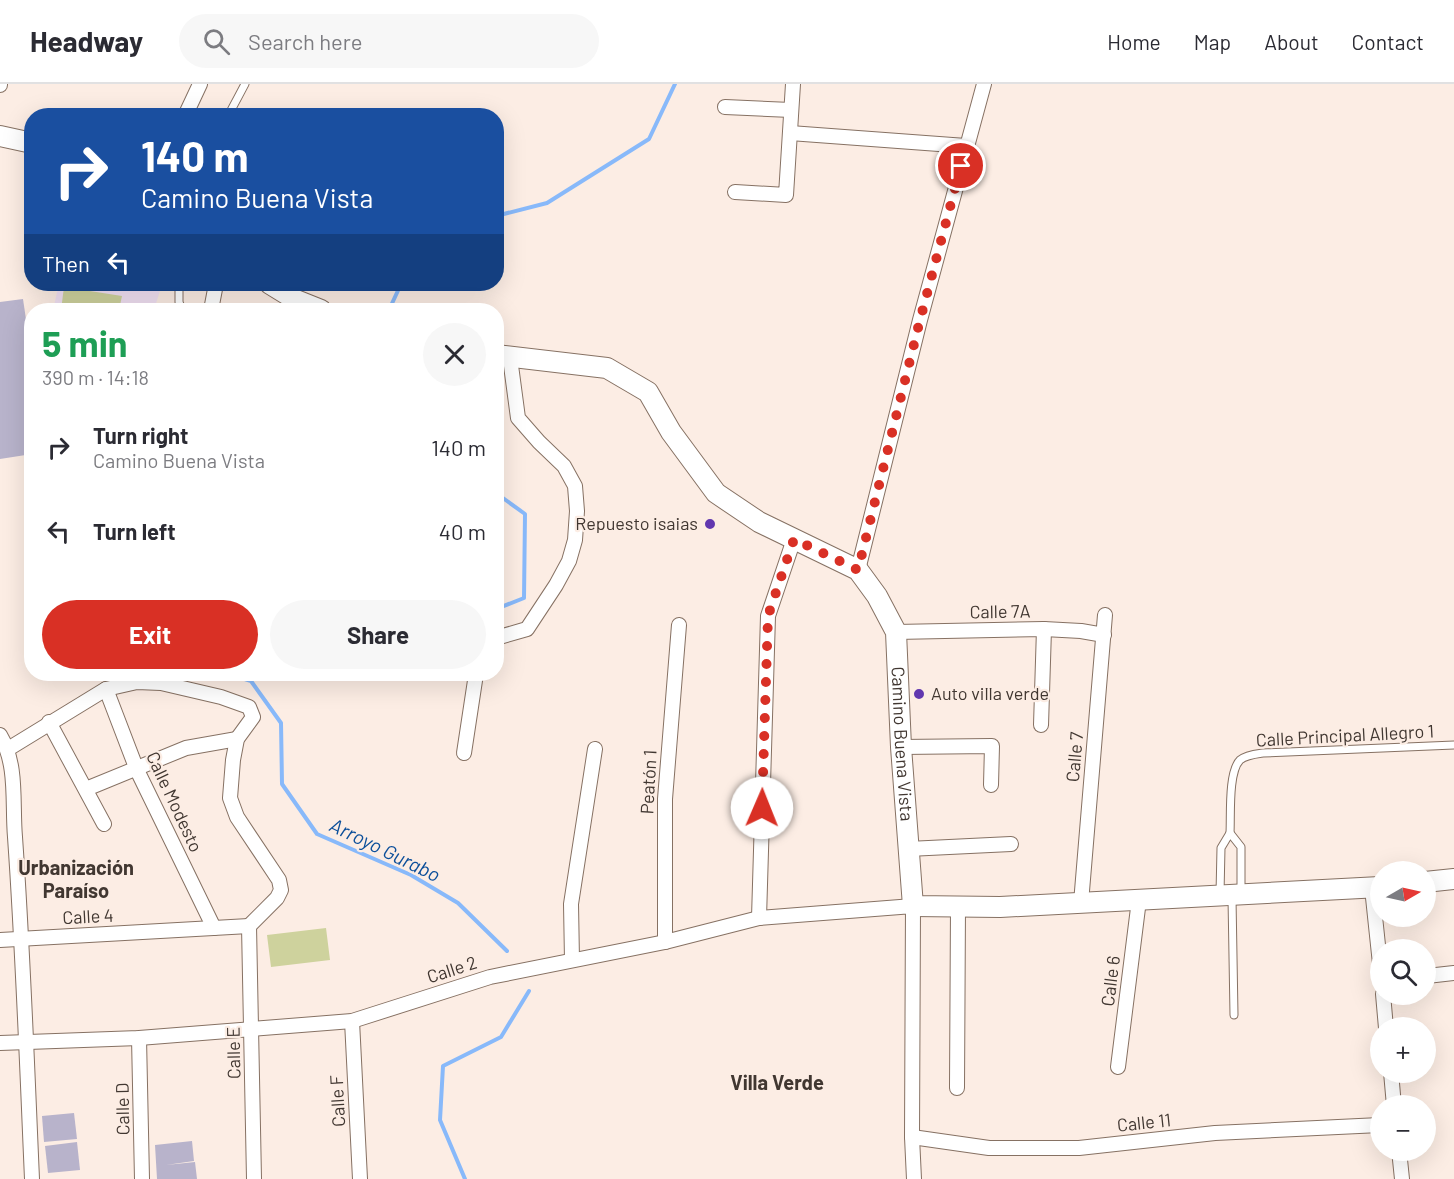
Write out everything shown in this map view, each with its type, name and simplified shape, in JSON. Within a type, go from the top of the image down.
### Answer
[{"type":"street","points":[[189,108],[200,84]]},
{"type":"street","points":[[735,192],[786,195],[793,84]]},
{"type":"street","points":[[858,570],[920,320],[984,84]]},
{"type":"street","points":[[725,107],[791,110]]},
{"type":"street","points":[[790,133],[966,146]]},
{"type":"street","points":[[0,136],[24,141]]},
{"type":"street","points":[[281,291],[304,303]]},
{"type":"street","name":"Camino Buena Vista","points":[[504,357],[607,368],[648,392],[671,432],[716,493],[759,522],[858,570],[877,596],[896,632],[901,747],[913,906]]},
{"type":"street","points":[[504,361],[518,418],[564,466],[575,486],[577,511],[575,540],[569,561],[556,585],[527,629],[504,636]]},
{"type":"street","points":[[759,918],[768,616],[794,539]]},
{"type":"street","name":"Calle 7","points":[[1081,903],[1106,615]]},
{"type":"street","name":"Peatón 1","points":[[665,942],[665,799],[679,625]]},
{"type":"street","points":[[1041,724],[1044,629]]},
{"type":"street","name":"Calle 7A","points":[[896,632],[1044,629],[1104,635]]},
{"type":"street","points":[[464,753],[475,681]]},
{"type":"street","points":[[8,748],[106,688],[137,682],[155,682],[221,697],[249,707],[253,717],[237,739],[230,798],[237,817],[279,880],[281,890],[277,898],[249,926]]},
{"type":"street","name":"Calle Modesto","points":[[106,688],[137,770],[214,928]]},
{"type":"street","points":[[49,722],[104,824]]},
{"type":"street","points":[[0,735],[8,748],[11,767],[7,820],[22,939],[32,1179]]},
{"type":"street","points":[[86,789],[186,748],[237,739]]},
{"type":"street","points":[[901,747],[992,746],[991,785]]},
{"type":"street","points":[[572,960],[571,904],[595,749]]},
{"type":"street","points":[[908,849],[1011,844]]},
{"type":"street","points":[[1436,881],[1454,879]]},
{"type":"street","points":[[914,1179],[912,1137],[913,906],[1000,908],[1370,888]]},
{"type":"street","name":"Calle 6","points":[[1118,1066],[1139,900]]},
{"type":"street","name":"Calle 2","points":[[0,1043],[139,1038],[352,1021],[490,977],[665,942],[759,918],[913,906]]},
{"type":"street","points":[[957,1088],[958,906]]},
{"type":"street","name":"Calle 4","points":[[0,940],[249,926]]},
{"type":"street","name":"Calle E","points":[[249,926],[254,1179]]},
{"type":"street","points":[[1436,975],[1454,973]]},
{"type":"street","name":"Calle F","points":[[352,1021],[360,1179]]},
{"type":"street","name":"Calle D","points":[[139,1038],[142,1179]]},
{"type":"street","name":"Calle 11","points":[[912,1137],[989,1148],[1078,1148],[1215,1133],[1370,1125]]},
{"type":"street","points":[[1400,1161],[1402,1179]]},
{"type":"lane","points":[[232,108],[245,84]]},
{"type":"lane","name":"Calle Principal Allegro 1","points":[[1231,895],[1221,848],[1230,833],[1233,774],[1240,761],[1251,755],[1263,753],[1454,745]]},
{"type":"lane","name":"Calle Principal Allegro 1","points":[[1230,833],[1241,846],[1231,895]]},
{"type":"lane","points":[[1231,895],[1234,1015]]},
{"type":"shaded area","points":[[57,291],[160,291],[156,303],[55,303]]},
{"type":"green space","points":[[63,291],[90,291],[122,296],[120,303],[62,303]]},
{"type":"green space","points":[[326,928],[330,960],[271,967],[267,935]]},
{"type":"building","points":[[23,299],[24,455],[0,459],[0,302]]},
{"type":"building","points":[[74,1113],[77,1139],[44,1142],[42,1116]]},
{"type":"building","points":[[192,1141],[194,1161],[166,1165],[195,1162],[197,1179],[157,1179],[155,1145]]},
{"type":"building","points":[[77,1142],[80,1170],[48,1173],[45,1146]]},
{"type":"waterway","name":"Arroyo Gurabo","points":[[504,214],[547,203],[649,139],[675,84]]},
{"type":"waterway","name":"Arroyo Gurabo","points":[[392,303],[398,291]]},
{"type":"waterway","name":"Arroyo Gurabo","points":[[504,499],[525,514],[524,598],[504,606]]},
{"type":"waterway","name":"Arroyo Gurabo","points":[[251,681],[281,723],[282,784],[317,834],[411,875],[458,903],[507,951]]},
{"type":"waterway","name":"Arroyo Gurabo","points":[[465,1179],[440,1120],[443,1066],[501,1037],[529,991]]},
{"type":"place","name":"Repuesto isaias","points":[[710,524]]},
{"type":"place","name":"Auto villa verde","points":[[919,694]]},
{"type":"district","name":"Urbanización Paraíso","points":[[76,880]]},
{"type":"district","name":"Villa Verde","points":[[777,1083]]},
{"type":"route","points":[[762,808],[768,616],[794,539],[858,570],[961,166]]}]
